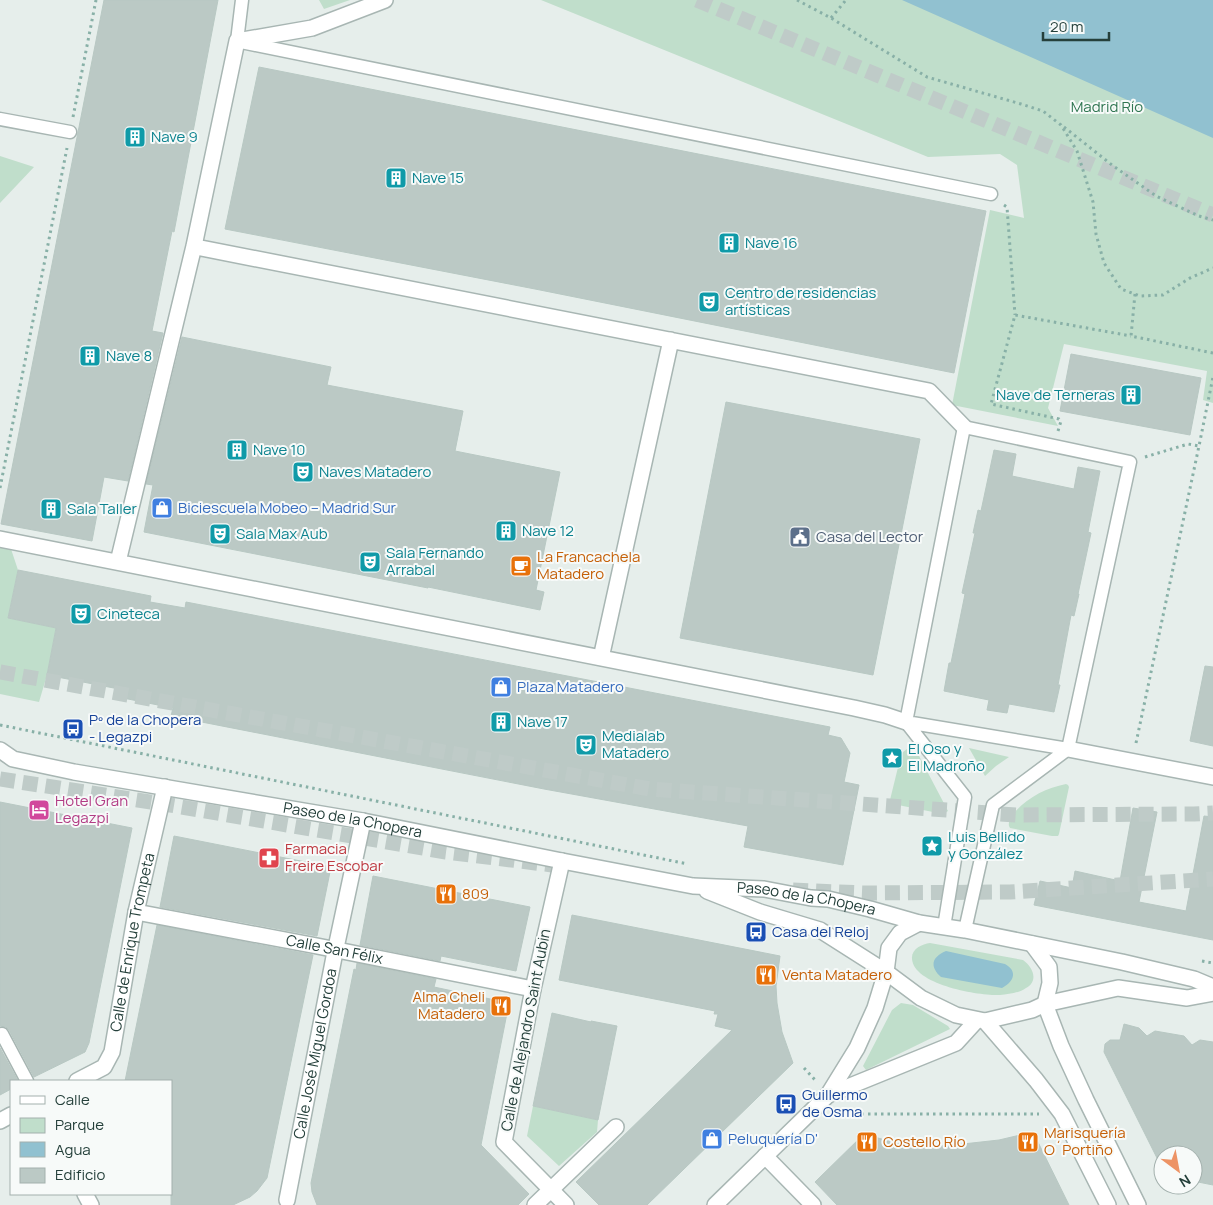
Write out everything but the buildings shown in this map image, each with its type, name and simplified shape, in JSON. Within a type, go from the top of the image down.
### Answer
[{"type":"street","points":[[118,562],[194,246],[237,40],[312,28],[385,0]]},
{"type":"street","points":[[194,246],[929,391],[964,427]]},
{"type":"street","points":[[601,658],[671,340]]},
{"type":"street","points":[[0,539],[885,715],[906,722]]},
{"type":"street","points":[[1068,749],[1213,777]]},
{"type":"street","name":"Paseo de la Chopera","points":[[0,750],[7,761],[363,821],[692,886],[764,889],[828,900],[870,908],[919,923],[965,930],[1032,944]]},
{"type":"street","name":"Calle de Enrique Trompeta","points":[[79,1080],[104,1066],[112,1052],[136,912],[165,787]]},
{"type":"street","name":"Calle José Miguel Gordoa","points":[[285,1203],[335,950],[363,821]]},
{"type":"street","name":"Calle de Alejandro Saint Aubin","points":[[562,861],[533,989],[504,1142],[566,1205]]},
{"type":"street","name":"Paseo de la Chopera","points":[[692,886],[760,912],[820,930],[886,972],[921,998],[956,1015],[981,1021]]},
{"type":"street","name":"Calle San Félix","points":[[136,912],[533,989]]},
{"type":"street","points":[[715,1205],[828,1096],[857,1048],[875,1008],[886,972],[889,948],[900,933],[919,923]]},
{"type":"street","points":[[1032,944],[1194,979],[1213,987]]},
{"type":"street","points":[[1032,944],[1049,967],[1050,983],[1045,1004],[1061,1046],[1138,1205]]},
{"type":"street","points":[[828,1096],[956,1043],[981,1021],[1032,1010],[1045,1004],[1118,988],[1187,998],[1213,993]]},
{"type":"street","points":[[981,1021],[1036,1080],[1062,1114],[1108,1205]]},
{"type":"street","points":[[535,1205],[616,1127]]},
{"type":"street","points":[[765,1156],[813,1205]]},
{"type":"lane","points":[[242,0],[237,40],[991,194]]},
{"type":"lane","points":[[0,119],[70,132]]},
{"type":"lane","points":[[944,927],[965,797],[906,722],[964,427],[1130,462],[1068,749],[993,805],[965,930]]},
{"type":"lane","points":[[906,722],[1068,749]]},
{"type":"lane","points":[[2,1034],[26,1080]]},
{"type":"path","points":[[0,488],[96,0]]},
{"type":"path","points":[[797,0],[831,18],[927,78],[1043,111],[1112,165],[1156,196],[1213,220]]},
{"type":"path","points":[[831,18],[846,0]]},
{"type":"path","points":[[1061,125],[1077,150],[1093,202],[1096,234],[1104,263],[1121,289],[1140,296],[1163,295],[1190,278],[1213,268]]},
{"type":"path","points":[[991,194],[1007,207],[1015,315],[991,404],[1061,421],[1054,446]]},
{"type":"path","points":[[1131,336],[1135,294]]},
{"type":"path","points":[[1015,315],[1213,353]]},
{"type":"path","points":[[1132,761],[1213,377]]},
{"type":"path","points":[[1130,462],[1188,444],[1199,446]]},
{"type":"path","points":[[0,725],[692,865]]},
{"type":"path","points":[[1193,959],[1213,963]]},
{"type":"path","points":[[804,1068],[818,1083]]},
{"type":"path","points":[[842,1114],[1043,1114]]},
{"type":"green space","points":[[319,0],[350,0],[324,9]]},
{"type":"green space","name":"Madrid Río","points":[[541,0],[1213,0],[1213,403],[1203,400],[1207,371],[1064,344],[1048,408],[1058,426],[952,405],[990,210],[1024,218],[1017,165],[1000,154],[928,157]]},
{"type":"green space","points":[[0,156],[34,167],[0,203]]},
{"type":"green space","points":[[0,547],[11,549],[18,570],[8,618],[56,628],[47,675],[39,702],[0,694]]},
{"type":"green space","points":[[969,748],[1009,757],[985,776]]},
{"type":"green space","points":[[907,749],[917,752],[948,811],[943,814],[893,804],[890,800],[901,755]]},
{"type":"green space","points":[[1066,784],[1069,787],[1058,836],[1010,828],[1009,822],[1011,818],[1025,802],[1044,791]]},
{"type":"green space","points":[[930,943],[1023,960],[1032,970],[1032,982],[1020,991],[1010,994],[990,995],[963,991],[935,982],[915,968],[912,959],[915,950]]},
{"type":"green space","points":[[901,1003],[913,1005],[950,1029],[866,1070],[863,1066],[892,1010]]},
{"type":"green space","points":[[533,1106],[598,1120],[597,1132],[559,1166],[527,1136]]},
{"type":"water","points":[[902,0],[1213,0],[1213,138]]},
{"type":"water","points":[[946,951],[1005,964],[1012,970],[1012,980],[1002,988],[941,977],[935,969],[934,962],[941,953]]},
{"type":"tunnel","points":[[697,0],[1213,215]]},
{"type":"tunnel","points":[[0,672],[650,789],[1016,815],[1213,813]]},
{"type":"tunnel","points":[[0,779],[164,804],[446,852],[552,865]]},
{"type":"tunnel","points":[[793,890],[863,893],[1010,892],[1213,879]]},
{"type":"place","name":"Nave 9","points":[[135,137]]},
{"type":"place","name":"Nave 15","points":[[396,178]]},
{"type":"place","name":"Nave 16","points":[[729,243]]},
{"type":"place","name":"Centro de residencias artísticas","points":[[709,302]]},
{"type":"place","name":"Nave 8","points":[[90,356]]},
{"type":"place","name":"Nave de Terneras","points":[[1131,395]]},
{"type":"place","name":"Nave 10","points":[[237,450]]},
{"type":"place","name":"Naves Matadero","points":[[303,472]]},
{"type":"place","name":"Biciescuela Mobeo – Madrid Sur","points":[[162,508]]},
{"type":"place","name":"Sala Taller","points":[[51,509]]},
{"type":"place","name":"Nave 12","points":[[506,531]]},
{"type":"place","name":"Sala Max Aub","points":[[220,534]]},
{"type":"place","name":"Casa del Lector","points":[[800,537]]},
{"type":"place","name":"Sala Fernando Arrabal","points":[[370,562]]},
{"type":"place","name":"La Francachela Matadero","points":[[521,566]]},
{"type":"place","name":"Cineteca","points":[[81,614]]},
{"type":"place","name":"Plaza Matadero","points":[[501,687]]},
{"type":"place","name":"Nave 17","points":[[501,722]]},
{"type":"place","name":"Pº de la Chopera - Legazpi","points":[[73,729]]},
{"type":"place","name":"Medialab Matadero","points":[[586,745]]},
{"type":"place","name":"El Oso y El Madroño","points":[[892,758]]},
{"type":"place","name":"Hotel Gran Legazpi","points":[[39,810]]},
{"type":"place","name":"Luis Bellido y González","points":[[932,846]]},
{"type":"place","name":"Farmacia Freire Escobar","points":[[269,858]]},
{"type":"place","name":"809","points":[[446,894]]},
{"type":"place","name":"Casa del Reloj","points":[[756,932]]},
{"type":"place","name":"Venta Matadero","points":[[766,975]]},
{"type":"place","name":"Alma Cheli Matadero","points":[[501,1006]]},
{"type":"place","name":"Guillermo de Osma","points":[[786,1104]]},
{"type":"place","name":"Peluquería D'","points":[[712,1139]]},
{"type":"place","name":"Costello Río","points":[[867,1142]]},
{"type":"place","name":"Marisquería O´Portiño","points":[[1028,1142]]}]
